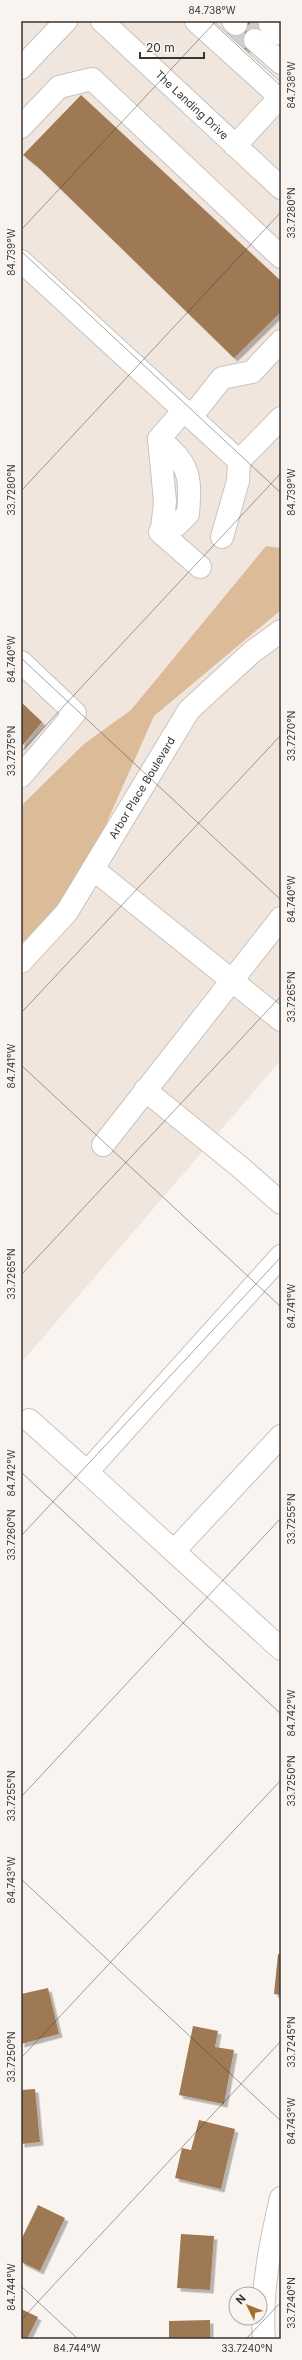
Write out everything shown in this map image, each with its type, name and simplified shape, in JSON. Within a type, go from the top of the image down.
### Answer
[{"type":"street","points":[[21,68],[66,21]]},
{"type":"street","name":"The Landing Drive","points":[[102,21],[281,188]]},
{"type":"street","points":[[196,21],[280,89]]},
{"type":"street","points":[[263,36],[280,89]]},
{"type":"street","points":[[263,36],[281,48]]},
{"type":"street","points":[[263,36],[281,63]]},
{"type":"street","points":[[21,127],[59,87],[92,79],[281,256]]},
{"type":"street","points":[[235,146],[280,89]]},
{"type":"street","points":[[21,262],[239,461]]},
{"type":"street","points":[[159,439],[188,414],[222,378],[252,372],[281,340]]},
{"type":"street","points":[[222,537],[238,481],[239,461],[281,418]]},
{"type":"street","points":[[160,532],[200,567]]},
{"type":"street","name":"Arbor Place Boulevard","points":[[21,962],[67,912],[189,710],[252,652],[281,631]]},
{"type":"street","points":[[21,662],[75,713],[21,776]]},
{"type":"street","points":[[93,869],[281,1020]]},
{"type":"street","points":[[103,1145],[144,1090],[281,918]]},
{"type":"street","points":[[144,1090],[240,1167],[281,1204]]},
{"type":"street","points":[[87,1472],[281,1256]]},
{"type":"street","points":[[29,1420],[281,1649]]},
{"type":"street","points":[[174,1551],[281,1436]]},
{"type":"street","points":[[264,2339],[262,2318],[274,2228],[281,2198]]},
{"type":"shaded area","points":[[21,21],[281,21],[281,1060],[21,1363]]},
{"type":"shaded area","points":[[266,546],[281,548],[281,610],[154,716],[67,912],[21,943],[21,806],[84,744],[131,710]]},
{"type":"building","points":[[239,21],[273,21],[241,55],[223,38]]},
{"type":"building","points":[[81,95],[281,281],[281,312],[234,358],[39,168],[23,155]]},
{"type":"building","points":[[21,702],[42,722],[21,747]]},
{"type":"building","points":[[278,1954],[281,1955],[281,1995],[274,1994]]},
{"type":"building","points":[[48,1988],[59,2034],[21,2044],[21,1994]]},
{"type":"building","points":[[193,2026],[218,2031],[215,2047],[234,2050],[224,2104],[179,2095]]},
{"type":"building","points":[[35,2089],[40,2142],[21,2144],[21,2090]]},
{"type":"building","points":[[199,2120],[235,2129],[221,2189],[175,2178],[182,2148],[191,2150]]},
{"type":"building","points":[[38,2205],[65,2218],[40,2271],[21,2262],[21,2240]]},
{"type":"building","points":[[181,2234],[214,2236],[210,2290],[177,2288]]},
{"type":"building","points":[[21,2309],[38,2317],[27,2339],[21,2339]]},
{"type":"building","points":[[210,2320],[210,2339],[169,2339],[169,2321]]},
{"type":"tunnel","points":[[252,21],[263,31]]},
{"type":"tunnel","points":[[229,33],[246,49]]}]
